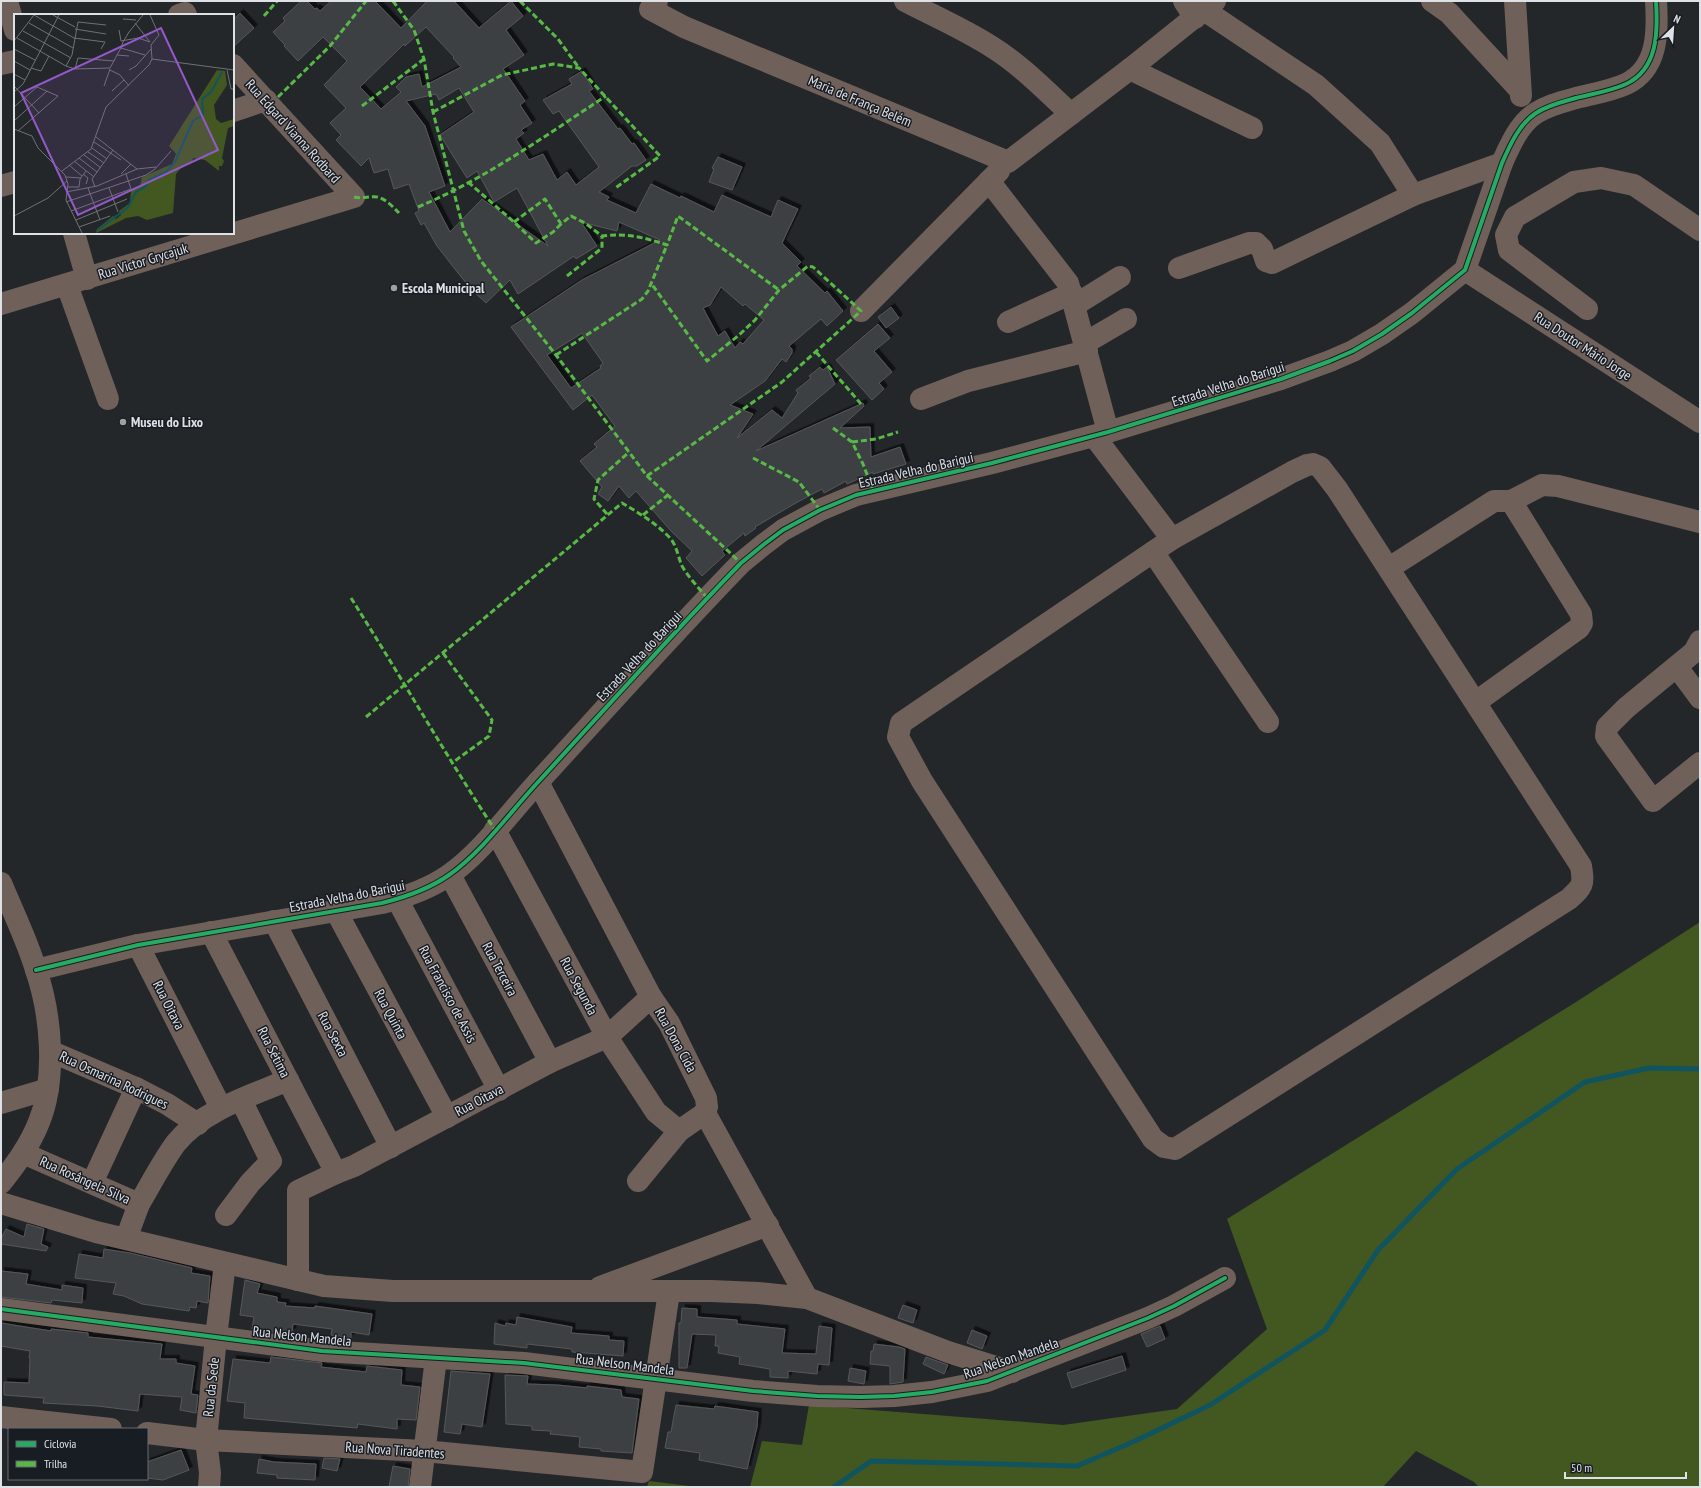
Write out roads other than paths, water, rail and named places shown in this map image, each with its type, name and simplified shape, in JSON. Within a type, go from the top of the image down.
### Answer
[{"type":"street","points":[[8,1],[14,26]]},
{"type":"street","points":[[905,1],[965,31],[993,47],[1071,114]]},
{"type":"street","points":[[1432,1],[1449,13],[1520,90]]},
{"type":"street","points":[[1515,1],[1520,90],[1525,122]]},
{"type":"street","points":[[1465,270],[1502,163],[1510,146],[1525,122],[1544,108],[1618,87],[1626,84],[1638,76],[1648,64],[1654,49],[1657,34],[1656,1]]},
{"type":"street","name":"Maria de França Belém","points":[[649,4],[684,27],[1008,162]]},
{"type":"street","points":[[861,311],[1008,162],[1130,69],[1200,7],[1316,85],[1380,144],[1413,195]]},
{"type":"street","points":[[1,64],[14,61]]},
{"type":"street","name":"Rua Edgard Vianna Rodbard","points":[[234,66],[354,197]]},
{"type":"street","points":[[1130,69],[1252,128]]},
{"type":"street","points":[[234,111],[266,100]]},
{"type":"street","points":[[1179,268],[1249,243],[1256,243],[1262,249],[1266,261],[1272,262],[1413,195],[1502,163]]},
{"type":"street","points":[[1587,309],[1509,250],[1506,235],[1516,217],[1574,182],[1601,178],[1634,184],[1700,230]]},
{"type":"street","points":[[989,181],[1062,273],[1068,283],[1074,299],[1086,347],[1101,434],[1172,539]]},
{"type":"street","points":[[1,186],[14,182]]},
{"type":"street","name":"Rua Victor Grycajuk","points":[[234,234],[354,197]]},
{"type":"street","points":[[74,234],[87,279]]},
{"type":"street","name":"Rua Victor Grycajuk","points":[[1,304],[234,234]]},
{"type":"street","name":"Rua Doutor Mário Jorge","points":[[1465,270],[1698,416]]},
{"type":"street","name":"Estrada Velha do Barigui","points":[[36,970],[138,945],[397,899],[436,884],[450,875],[480,848],[538,782],[727,578],[762,545],[783,530],[820,510],[856,495],[992,463],[1101,434],[1281,379],[1330,361],[1382,334],[1412,313],[1465,270]]},
{"type":"street","points":[[1008,322],[1074,299],[1120,277]]},
{"type":"street","points":[[67,285],[108,399]]},
{"type":"street","points":[[921,399],[968,381],[1086,347],[1126,319]]},
{"type":"street","points":[[1313,464],[1320,467],[1337,488],[1582,866],[1583,880],[1582,887],[1569,899],[1175,1149],[1164,1147],[1153,1139],[922,781],[898,737],[901,724],[1172,539],[1292,472],[1307,465],[1313,464]]},
{"type":"street","points":[[1389,568],[1494,501],[1511,501],[1542,484],[1558,486],[1700,522]]},
{"type":"street","points":[[1476,702],[1578,628],[1582,623],[1580,614],[1511,501]]},
{"type":"street","points":[[1153,552],[1268,722]]},
{"type":"street","points":[[1700,641],[1694,652],[1626,708],[1607,727],[1606,736],[1654,801],[1700,763]]},
{"type":"street","points":[[1677,667],[1700,698]]},
{"type":"street","name":"Rua Dona Cida","points":[[538,782],[651,997],[669,1023],[702,1088],[708,1107],[705,1113],[807,1298]]},
{"type":"street","name":"Rua Segunda","points":[[495,830],[607,1037],[656,1112],[679,1131]]},
{"type":"street","name":"Rua Terceira","points":[[450,875],[550,1062]]},
{"type":"street","points":[[1,883],[36,970],[48,1023],[50,1050],[48,1089],[39,1121],[23,1153],[1,1184]]},
{"type":"street","name":"Rua Francisco de Assis","points":[[397,899],[499,1090]]},
{"type":"street","name":"Rua Quinta","points":[[336,911],[446,1117]]},
{"type":"street","name":"Rua Sexta","points":[[274,922],[391,1147]]},
{"type":"street","name":"Rua Sétima","points":[[211,932],[336,1173]]},
{"type":"street","name":"Rua Oitava","points":[[138,945],[221,1108]]},
{"type":"street","name":"Rua Oitava","points":[[298,1280],[298,1191],[354,1166],[550,1062],[607,1037],[651,997]]},
{"type":"street","name":"Rua Osmarina Rodrigues","points":[[50,1050],[136,1088],[167,1104],[198,1124]]},
{"type":"street","name":"Rua Rosângela Silva","points":[[23,1153],[139,1204],[177,1142],[198,1124],[221,1108],[288,1080]]},
{"type":"street","points":[[92,1183],[136,1088]]},
{"type":"street","points":[[1,1103],[48,1089]]},
{"type":"street","points":[[226,1215],[250,1183],[271,1161],[241,1100]]},
{"type":"street","points":[[638,1181],[679,1131],[705,1113]]},
{"type":"street","points":[[1,1203],[126,1239],[324,1286],[385,1291],[758,1293],[807,1298],[948,1352],[1012,1372]]},
{"type":"street","points":[[126,1239],[139,1204]]},
{"type":"street","points":[[586,1292],[768,1225]]},
{"type":"street","name":"Rua da Sede","points":[[209,1487],[210,1473],[206,1440],[225,1263]]},
{"type":"street","name":"Rua Nelson Mandela","points":[[1,1310],[322,1351],[524,1363],[771,1393],[861,1397],[894,1396],[938,1391],[973,1384],[1012,1372],[1148,1318],[1174,1306],[1225,1278]]},
{"type":"street","points":[[657,1378],[669,1292]]},
{"type":"street","points":[[420,1487],[436,1358]]},
{"type":"street","name":"Rua Nova Tiradentes","points":[[148,1433],[206,1440],[424,1451],[642,1472],[657,1378]]},
{"type":"street","points":[[1,1417],[102,1428]]},
{"type":"waterway","points":[[834,1487],[871,1461],[1077,1466],[1135,1441],[1210,1405],[1325,1330],[1378,1250],[1457,1169],[1585,1082],[1649,1068],[1700,1069]]},
{"type":"place","name":"Escola Municipal","points":[[394,288]]},
{"type":"place","name":"Museu do Lixo","points":[[123,422]]}]
